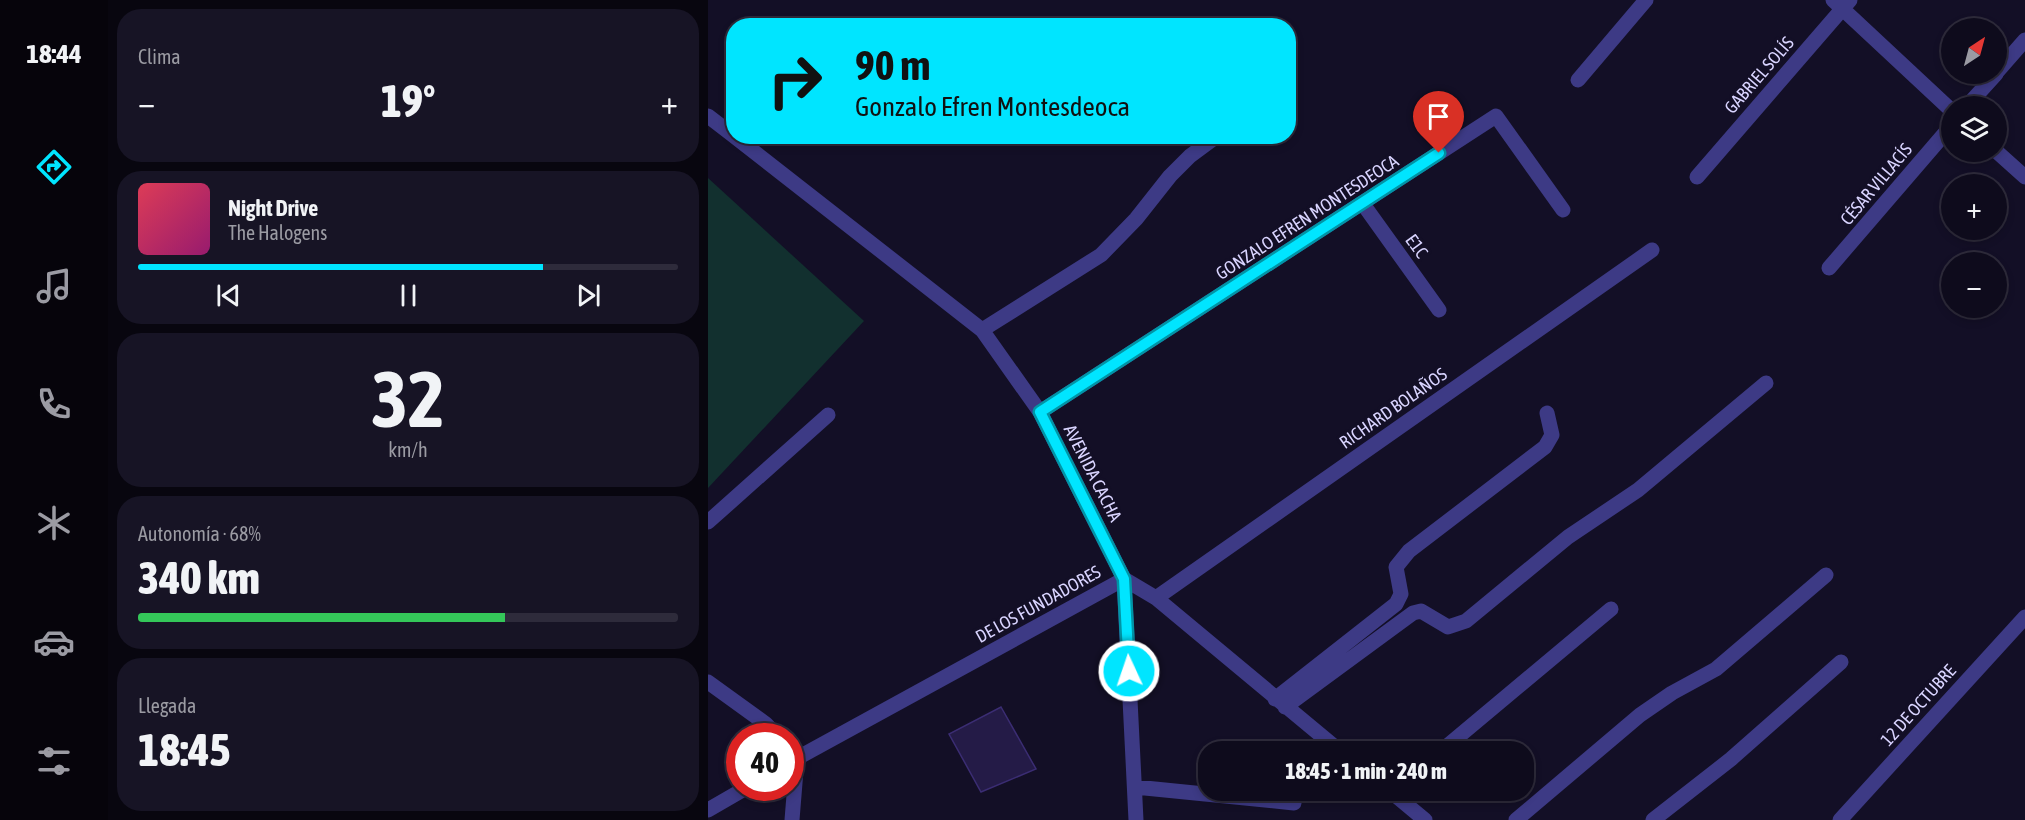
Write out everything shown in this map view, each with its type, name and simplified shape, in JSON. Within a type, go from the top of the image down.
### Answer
[{"type":"street","points":[[1578,80],[1646,0]]},
{"type":"street","points":[[1842,3],[1941,100]]},
{"type":"street","name":"GABRIEL SOLÍS","points":[[1697,177],[1842,3]]},
{"type":"street","points":[[2007,60],[2025,40]]},
{"type":"street","points":[[1976,96],[1986,84]]},
{"type":"street","name":"GONZALO EFREN MONTESDEOCA","points":[[1040,412],[1496,116],[1563,210]]},
{"type":"street","name":"AVENIDA CACHA","points":[[710,121],[726,131]]},
{"type":"street","name":"CÉSAR VILLACÍS","points":[[1829,268],[1941,138]]},
{"type":"street","name":"AVENIDA CACHA","points":[[744,144],[982,330],[1040,412],[1124,579],[1136,820]]},
{"type":"street","points":[[982,330],[1101,255],[1136,219],[1170,176],[1206,144]]},
{"type":"street","points":[[2007,161],[2025,177]]},
{"type":"street","name":"E1C","points":[[1363,204],[1439,310]]},
{"type":"street","name":"RICHARD BOLAÑOS","points":[[1156,598],[1652,250]]},
{"type":"street","points":[[1280,703],[1413,613],[1420,611],[1428,614],[1448,627],[1466,621],[1568,537],[1638,490],[1766,383]]},
{"type":"street","points":[[1280,703],[1396,604],[1401,594],[1395,567],[1409,551],[1545,447],[1552,435],[1547,413]]},
{"type":"street","points":[[708,522],[828,415]]},
{"type":"street","points":[[1516,820],[1640,715],[1672,693],[1716,669],[1826,575]]},
{"type":"street","name":"DE LOS FUNDADORES","points":[[804,751],[1124,579],[1156,598],[1327,741]]},
{"type":"street","points":[[1453,741],[1611,609]]},
{"type":"street","name":"12 DE OCTUBRE","points":[[1840,820],[2025,617]]},
{"type":"street","points":[[1653,820],[1731,759],[1841,662]]},
{"type":"street","points":[[708,682],[765,723]]},
{"type":"street","points":[[1136,787],[1294,803]]},
{"type":"street","points":[[708,810],[726,800]]},
{"type":"street","points":[[792,801],[792,820]]},
{"type":"street","points":[[1403,801],[1425,820]]},
{"type":"green space","points":[[708,178],[864,321],[708,488]]},
{"type":"building","points":[[1001,707],[1036,769],[981,792],[949,734]]},
{"type":"route","points":[[1129,671],[1124,579],[1040,412],[1439,153]]}]
